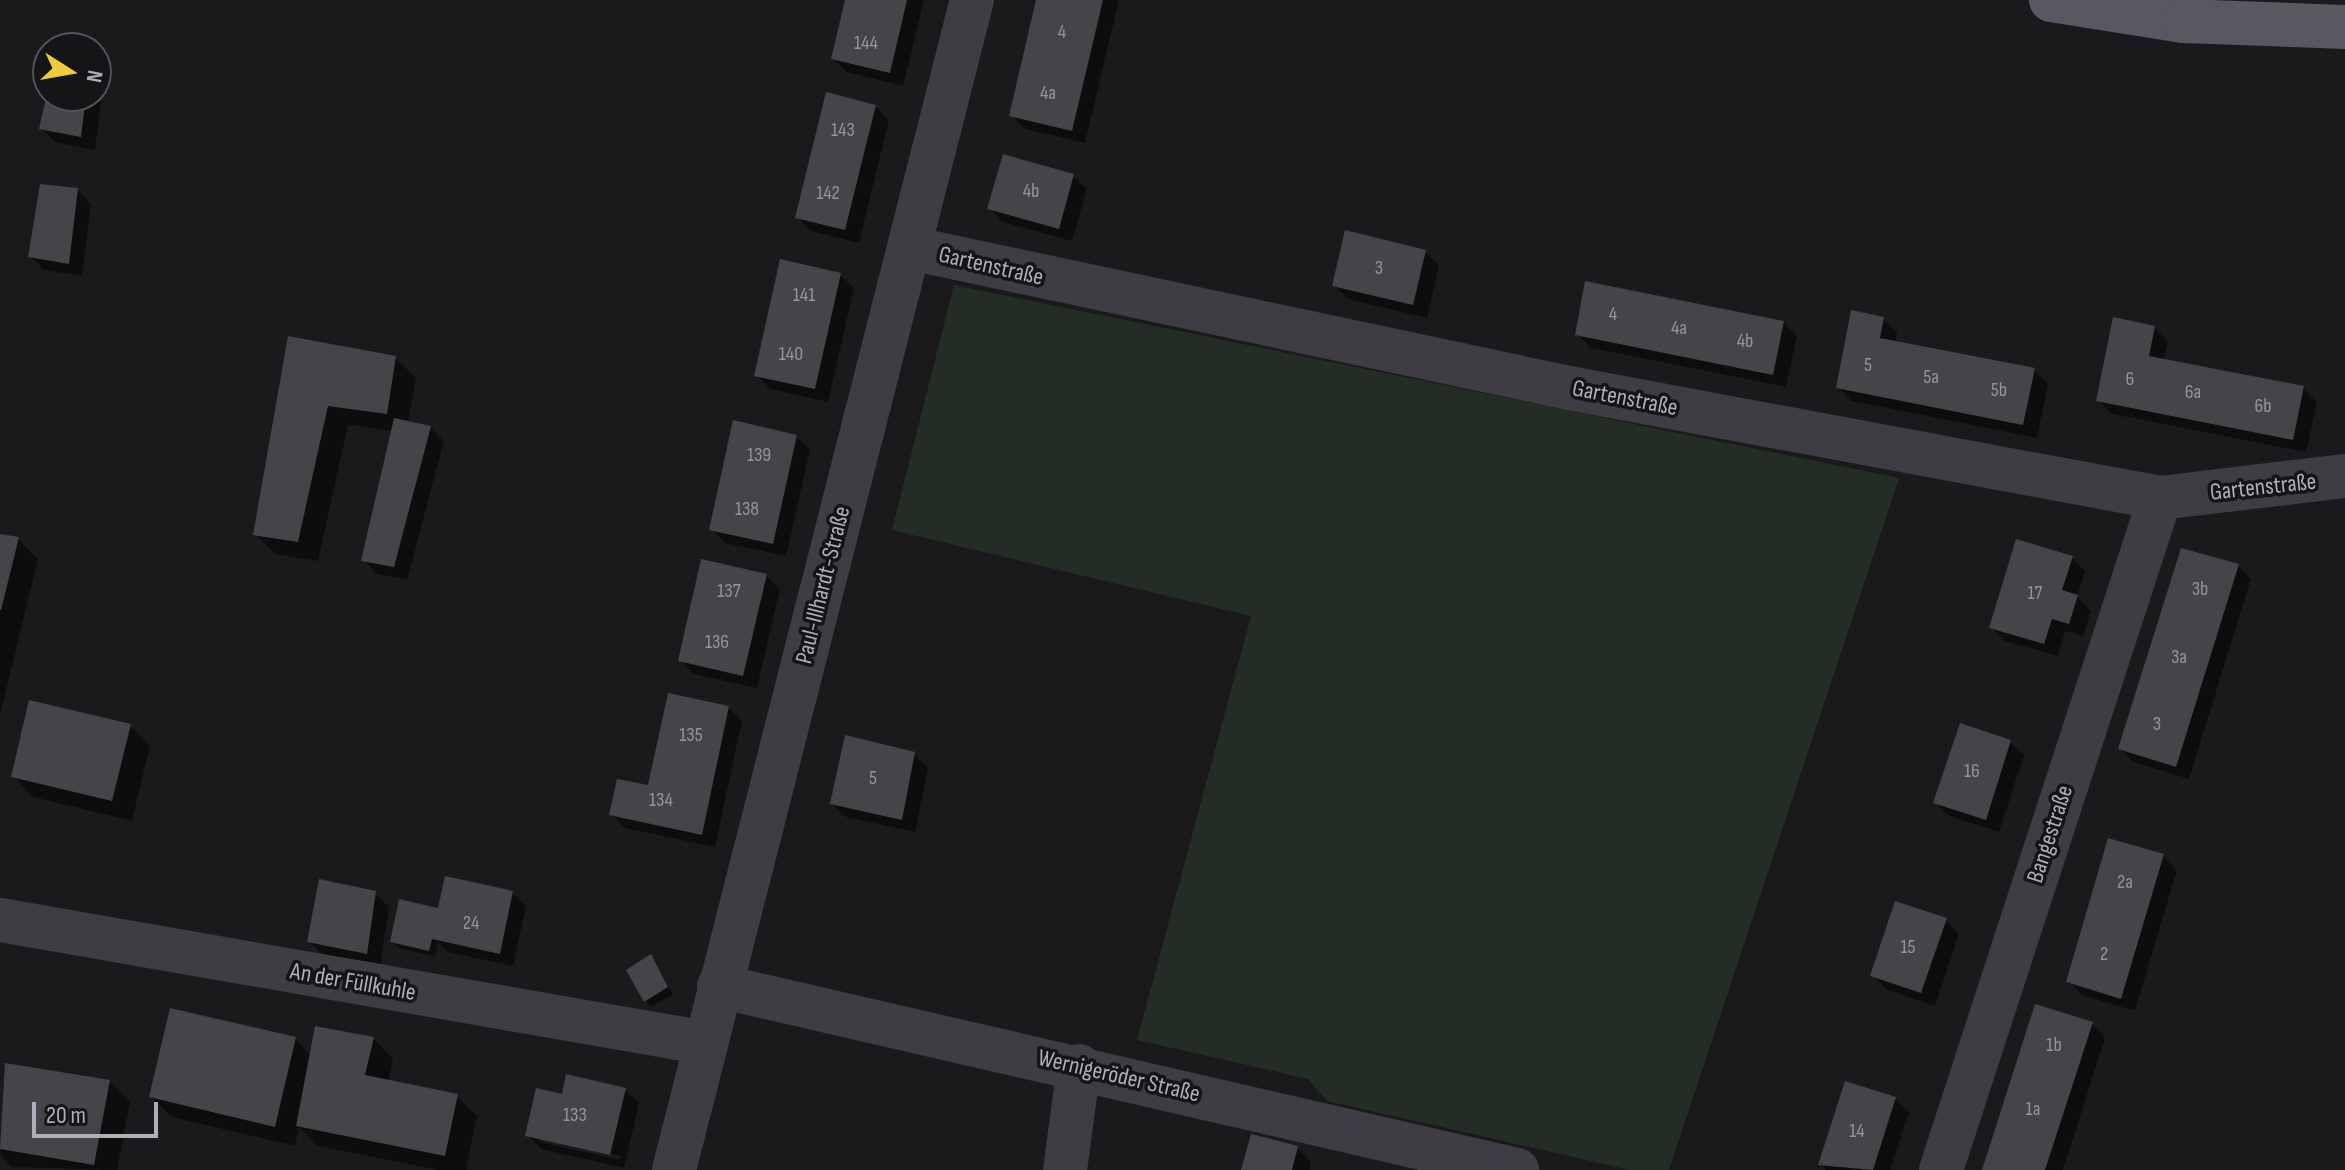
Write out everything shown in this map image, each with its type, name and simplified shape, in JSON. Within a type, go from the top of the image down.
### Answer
[{"type":"main road","points":[[2051,0],[2183,21],[2345,27]]},
{"type":"street","name":"Paul-Illhardt-Straße","points":[[674,1170],[972,0]]},
{"type":"street","name":"Gartenstraße","points":[[910,248],[1569,388],[2160,498],[2345,476]]},
{"type":"street","name":"Bangestraße","points":[[1941,1170],[2160,498]]},
{"type":"street","name":"An der Füllkuhle","points":[[0,920],[706,1043]]},
{"type":"street","name":"Wernigeröder Straße","points":[[719,986],[1079,1066],[1517,1170]]},
{"type":"street","points":[[1065,1170],[1079,1066]]},
{"type":"shaded area","points":[[954,285],[1899,478],[1669,1170],[1630,1170],[1327,1101],[1308,1079],[1137,1040],[1251,616],[892,530]]},
{"type":"building","points":[[845,0],[907,0],[890,73],[831,59]]},
{"type":"building","points":[[1036,0],[1103,0],[1072,131],[1009,116]]},
{"type":"building","points":[[826,92],[876,105],[845,230],[795,218]]},
{"type":"building","points":[[43,112],[84,112],[81,137],[39,129]]},
{"type":"building","points":[[1003,154],[1074,174],[1059,229],[987,209]]},
{"type":"building","points":[[40,184],[78,188],[69,264],[28,257]]},
{"type":"building","points":[[1345,230],[1426,250],[1413,305],[1332,286]]},
{"type":"building","points":[[780,259],[841,273],[815,389],[754,376]]},
{"type":"building","points":[[1585,281],[1784,321],[1773,375],[1575,335]]},
{"type":"building","points":[[1851,310],[1884,317],[1880,338],[2035,368],[2023,425],[1836,388]]},
{"type":"building","points":[[2113,317],[2155,326],[2149,356],[2304,386],[2293,440],[2096,401]]},
{"type":"building","points":[[288,336],[396,356],[387,414],[328,406],[298,542],[253,535]]},
{"type":"building","points":[[394,418],[431,426],[394,567],[361,561]]},
{"type":"building","points":[[733,420],[797,435],[773,544],[709,530]]},
{"type":"building","points":[[0,534],[19,537],[1,610],[0,610]]},
{"type":"building","points":[[2016,539],[2073,556],[2062,590],[2078,595],[2069,624],[2052,619],[2044,644],[1989,628]]},
{"type":"building","points":[[2181,548],[2239,564],[2176,767],[2118,749]]},
{"type":"building","points":[[701,559],[767,574],[743,676],[678,661]]},
{"type":"building","points":[[668,693],[729,706],[702,835],[609,815],[617,779],[648,785]]},
{"type":"building","points":[[29,700],[131,724],[112,801],[11,777]]},
{"type":"building","points":[[1960,723],[2011,740],[1986,820],[1933,803]]},
{"type":"building","points":[[845,735],[915,752],[902,820],[830,804]]},
{"type":"building","points":[[2108,838],[2164,854],[2121,999],[2066,982]]},
{"type":"building","points":[[445,876],[513,891],[500,954],[432,939],[429,951],[390,942],[399,899],[438,908]]},
{"type":"building","points":[[319,879],[376,891],[367,954],[307,942]]},
{"type":"building","points":[[1895,901],[1947,918],[1921,993],[1870,976]]},
{"type":"building","points":[[651,954],[668,987],[644,1002],[626,970]]},
{"type":"building","points":[[2035,1004],[2093,1022],[2045,1170],[1982,1170]]},
{"type":"building","points":[[170,1008],[296,1037],[275,1127],[149,1097]]},
{"type":"building","points":[[315,1026],[374,1037],[365,1075],[458,1094],[445,1156],[296,1126]]},
{"type":"building","points":[[5,1063],[110,1080],[94,1165],[0,1149]]},
{"type":"building","points":[[566,1074],[626,1088],[610,1155],[525,1136],[536,1088],[562,1094]]},
{"type":"building","points":[[1845,1081],[1896,1097],[1873,1170],[1818,1165]]},
{"type":"building","points":[[1251,1134],[1298,1146],[1292,1170],[1241,1170]]}]
